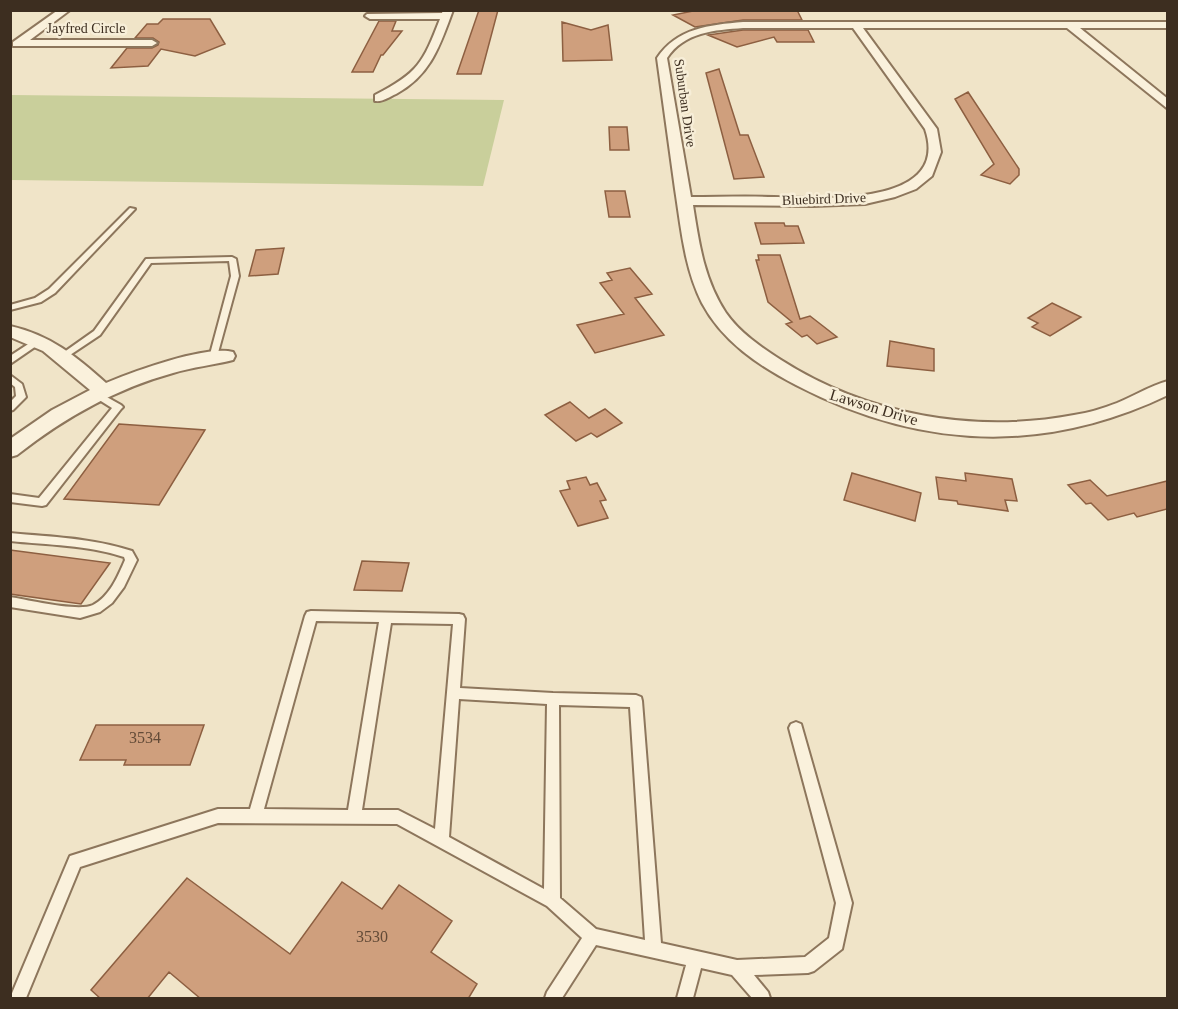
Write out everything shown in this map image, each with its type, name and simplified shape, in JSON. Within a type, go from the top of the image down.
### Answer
[{"type":"street","points":[[15,46],[65,10]]},
{"type":"street","points":[[370,16],[447,13],[427,65],[410,82],[379,98]]},
{"type":"street","name":"Bluebird Drive","points":[[684,201],[859,200],[898,191],[916,182],[928,172],[933,164],[934,136],[856,25]]},
{"type":"street","name":"Suburban Drive","points":[[684,201],[662,58],[671,44],[690,34],[729,26],[1167,25]]},
{"type":"street","points":[[1070,26],[1167,105]]},
{"type":"street","name":"Jayfred Circle","points":[[15,46],[152,43]]},
{"type":"street","name":"Lawson Drive","points":[[684,201],[694,262],[702,285],[725,324],[772,363],[833,396],[881,412],[927,423],[991,430],[1033,428],[1082,421],[1122,408],[1167,387]]},
{"type":"street","points":[[10,331],[39,340],[64,355],[100,392]]},
{"type":"street","points":[[10,450],[56,416],[100,392],[162,369],[219,357]]},
{"type":"lane","points":[[10,308],[46,296],[132,209]]},
{"type":"lane","points":[[64,355],[97,333],[149,261],[232,259],[235,276],[219,357]]},
{"type":"lane","points":[[10,361],[39,340]]},
{"type":"lane","points":[[10,378],[19,386],[21,398],[10,408]]},
{"type":"lane","points":[[10,498],[42,502],[118,407],[100,392]]},
{"type":"lane","points":[[10,537],[110,548],[128,554],[131,560],[129,569],[120,584],[108,600],[96,609],[80,613],[10,603]]},
{"type":"lane","points":[[255,816],[311,616],[459,619],[441,840]]},
{"type":"lane","points":[[354,817],[386,618]]},
{"type":"lane","points":[[453,693],[636,701],[654,950]]},
{"type":"lane","points":[[552,902],[554,699]]},
{"type":"lane","points":[[18,999],[75,861],[218,816],[398,817],[552,902],[592,936],[737,968],[808,965],[836,943],[843,903],[796,728]]},
{"type":"lane","points":[[553,999],[592,936]]},
{"type":"lane","points":[[685,999],[696,959]]},
{"type":"lane","points":[[737,968],[762,999]]},
{"type":"green space","points":[[11,95],[504,100],[483,186],[11,180]]},
{"type":"building","points":[[479,10],[498,10],[481,74],[457,74]]},
{"type":"building","points":[[698,10],[797,10],[802,20],[743,20],[695,27],[673,15]]},
{"type":"building","points":[[163,19],[210,19],[225,44],[195,56],[161,49],[148,66],[111,68],[127,48],[152,48],[158,45],[159,42],[153,38],[135,38],[147,24],[158,24]]},
{"type":"building","points":[[379,21],[396,21],[392,31],[402,31],[381,55],[373,72],[352,72]]},
{"type":"building","points":[[562,22],[591,30],[608,25],[612,60],[563,61]]},
{"type":"building","points":[[743,30],[808,30],[814,42],[777,42],[774,37],[737,47],[708,35]]},
{"type":"building","points":[[719,69],[740,135],[748,135],[764,177],[734,179],[706,73]]},
{"type":"building","points":[[968,92],[1019,169],[1019,175],[1010,184],[981,175],[994,164],[955,99]]},
{"type":"building","points":[[609,127],[627,127],[629,150],[610,150]]},
{"type":"building","points":[[605,191],[625,191],[630,217],[609,217]]},
{"type":"building","points":[[755,223],[784,223],[785,226],[798,226],[804,243],[761,244]]},
{"type":"building","points":[[284,248],[278,274],[249,276],[256,250]]},
{"type":"building","points":[[758,255],[780,255],[800,319],[810,316],[837,337],[817,344],[807,335],[802,337],[786,324],[792,322],[768,302],[756,260],[759,260]]},
{"type":"building","points":[[630,268],[652,294],[635,298],[664,335],[595,353],[577,325],[624,314],[600,283],[612,280],[607,273]]},
{"type":"building","points":[[1052,303],[1081,317],[1050,336],[1032,327],[1038,323],[1028,318]]},
{"type":"building","points":[[890,341],[934,349],[934,371],[887,366]]},
{"type":"building","points":[[570,402],[589,418],[605,409],[622,423],[597,437],[591,433],[576,441],[545,415]]},
{"type":"building","points":[[119,424],[205,430],[159,505],[64,499]]},
{"type":"building","points":[[852,473],[921,493],[915,521],[844,500]]},
{"type":"building","points":[[965,473],[1012,479],[1017,501],[1005,500],[1008,511],[939,499],[936,477],[966,481]]},
{"type":"building","points":[[586,477],[590,485],[597,483],[606,500],[600,501],[608,518],[578,526],[560,491],[570,489],[567,481]]},
{"type":"building","points":[[1090,480],[1107,496],[1167,481],[1167,509],[1137,517],[1134,513],[1108,520],[1091,503],[1086,504],[1068,485]]},
{"type":"building","points":[[10,550],[110,563],[81,604],[10,594]]},
{"type":"building","points":[[362,561],[409,563],[402,591],[354,590]]},
{"type":"building","points":[[96,725],[204,725],[190,765],[124,765],[126,760],[80,760]]},
{"type":"building","points":[[187,878],[290,954],[342,882],[382,909],[399,885],[452,921],[431,952],[477,984],[468,999],[201,999],[169,972],[147,999],[101,999],[91,990]]}]
